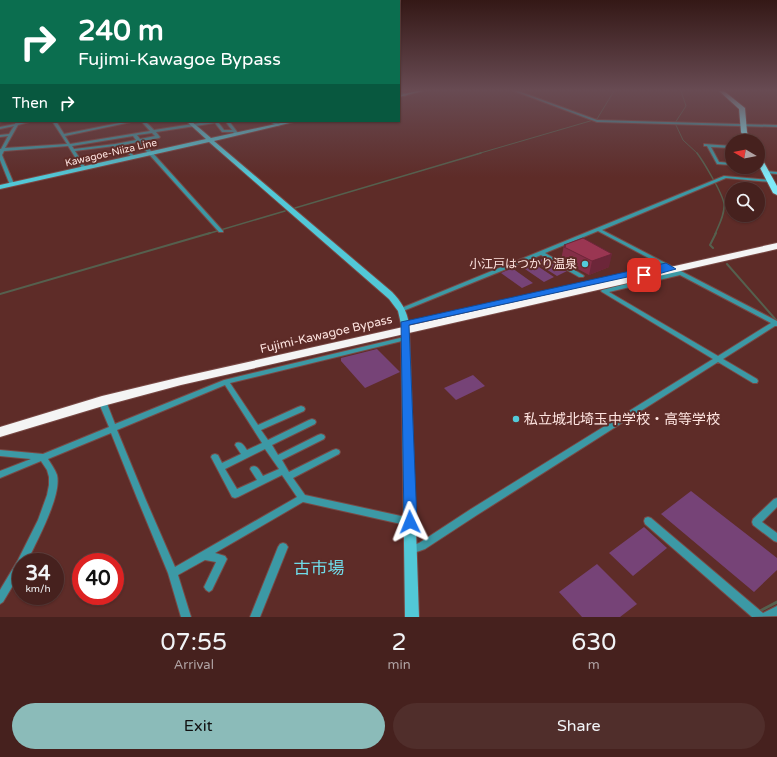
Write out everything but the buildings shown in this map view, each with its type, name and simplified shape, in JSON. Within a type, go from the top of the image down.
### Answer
[{"type":"highway","name":"Fujimi-Kawagoe Bypass","points":[[672,269],[777,240]]},
{"type":"highway","name":"Fujimi-Kawagoe Bypass","points":[[0,432],[102,401],[186,380],[777,246]]},
{"type":"highway","name":"Fujimi-Kawagoe Bypass","points":[[0,425],[131,387],[404,331]]},
{"type":"main road","points":[[743,120],[746,134]]},
{"type":"main road","points":[[765,172],[777,193]]},
{"type":"street","points":[[594,120],[777,126]]},
{"type":"street","points":[[0,128],[18,122]]},
{"type":"street","points":[[12,184],[1,158],[2,150],[18,122]]},
{"type":"street","points":[[55,122],[84,168]]},
{"type":"street","points":[[63,135],[129,122]]},
{"type":"street","points":[[73,150],[115,145],[158,137],[144,122]]},
{"type":"street","points":[[2,150],[70,145],[135,136],[190,123],[210,122]]},
{"type":"street","points":[[217,122],[223,131],[235,133]]},
{"type":"street","points":[[228,122],[235,133]]},
{"type":"street","points":[[273,122],[278,125]]},
{"type":"street","name":"Kawagoe-Niiza Line","points":[[0,186],[235,133],[292,122]]},
{"type":"street","points":[[190,123],[386,291],[395,299],[402,310],[404,331],[412,617]]},
{"type":"street","points":[[0,136],[11,135]]},
{"type":"street","points":[[135,136],[220,231]]},
{"type":"street","points":[[115,145],[120,150],[126,149],[133,157]]},
{"type":"street","points":[[725,146],[707,145],[718,163],[725,164]]},
{"type":"street","points":[[765,170],[777,173]]},
{"type":"street","points":[[402,310],[726,177],[771,181]]},
{"type":"street","points":[[410,550],[422,546],[776,324],[597,229]]},
{"type":"street","points":[[542,252],[581,276]]},
{"type":"street","points":[[672,269],[604,291],[755,382]]},
{"type":"street","points":[[0,475],[226,382],[404,331]]},
{"type":"street","points":[[226,382],[302,498]]},
{"type":"street","points":[[102,401],[173,572],[187,617]]},
{"type":"street","points":[[256,429],[301,409]]},
{"type":"street","points":[[221,467],[312,422]]},
{"type":"street","points":[[277,459],[321,437]]},
{"type":"street","points":[[239,445],[246,455]]},
{"type":"street","points":[[215,457],[236,494],[262,481],[286,473],[336,452]]},
{"type":"street","points":[[0,453],[43,457]]},
{"type":"street","points":[[26,553],[44,514],[51,494],[53,477],[43,457]]},
{"type":"street","points":[[254,469],[262,481]]},
{"type":"street","points":[[173,572],[302,498],[410,522]]},
{"type":"street","points":[[777,502],[756,522],[777,538]]},
{"type":"street","points":[[648,520],[760,617]]},
{"type":"street","points":[[255,617],[283,547]]},
{"type":"street","points":[[203,555],[222,559],[209,587]]},
{"type":"street","points":[[0,599],[12,578]]},
{"type":"street","points":[[766,617],[777,611]]},
{"type":"street","points":[[179,617],[181,614],[187,617]]},
{"type":"shaded area","points":[[545,258],[567,271],[557,276],[535,262]]},
{"type":"shaded area","points":[[533,263],[554,277],[544,282],[522,267]]},
{"type":"shaded area","points":[[512,268],[533,283],[522,288],[501,273]]},
{"type":"shaded area","points":[[377,349],[400,372],[365,388],[341,361],[341,358]]},
{"type":"shaded area","points":[[473,375],[485,386],[456,400],[444,388]]},
{"type":"shaded area","points":[[691,491],[777,558],[777,570],[754,592],[661,514]]},
{"type":"shaded area","points":[[644,527],[667,548],[633,576],[609,553]]},
{"type":"shaded area","points":[[597,564],[637,604],[620,617],[582,617],[559,592]]},
{"type":"waterway","points":[[477,154],[594,120]]},
{"type":"waterway","points":[[677,120],[675,123],[683,140],[697,153]]},
{"type":"waterway","points":[[295,208],[481,153]]},
{"type":"waterway","points":[[697,153],[708,170],[723,199],[723,216],[715,234]]},
{"type":"waterway","points":[[207,234],[285,211]]},
{"type":"waterway","points":[[0,294],[210,233]]},
{"type":"waterway","points":[[713,248],[710,245],[716,233]]},
{"type":"waterway","points":[[727,264],[777,321]]},
{"type":"waterway","points":[[758,612],[777,602]]},
{"type":"place","name":"小江戸はつかり温泉","points":[[585,264]]},
{"type":"place","name":"私立城北埼玉中学校・高等学校","points":[[516,419]]},
{"type":"district","name":"古市場","points":[[319,568]]},
{"type":"route","points":[[410,522],[405,324],[666,266],[672,269],[644,275]]}]
